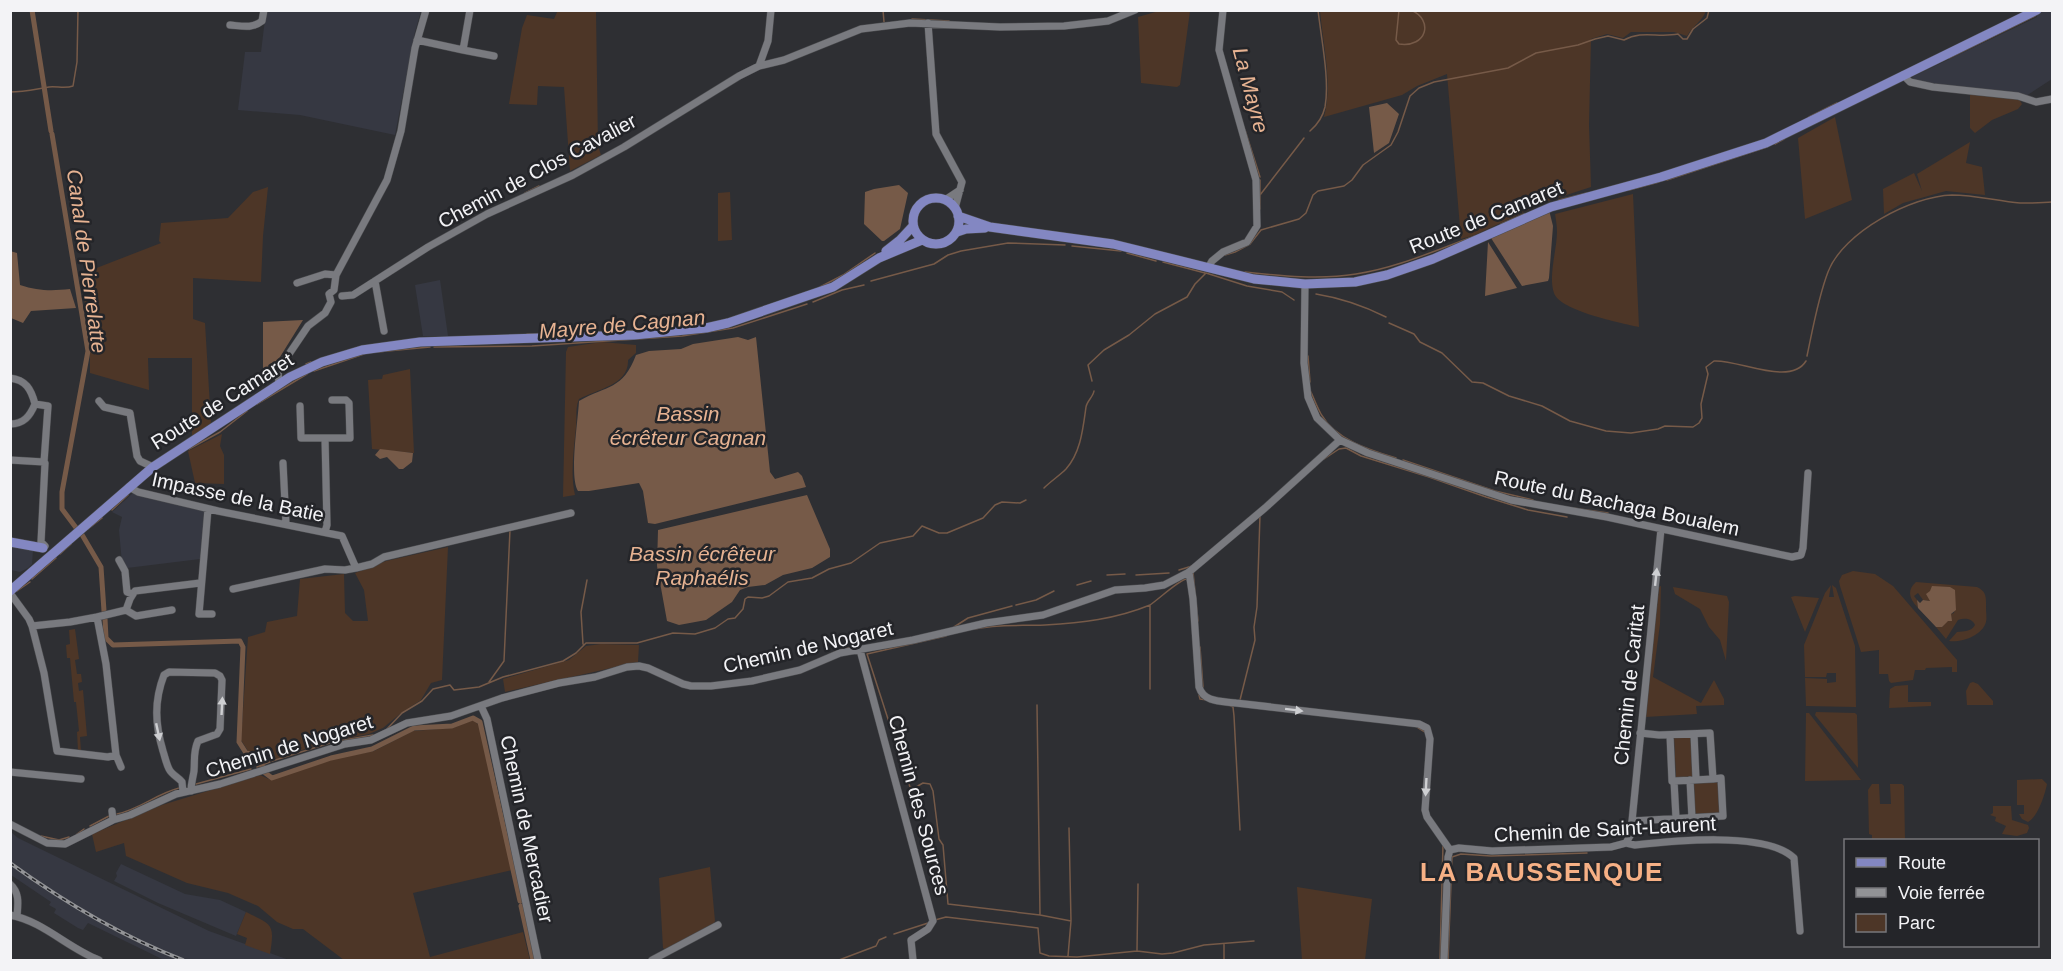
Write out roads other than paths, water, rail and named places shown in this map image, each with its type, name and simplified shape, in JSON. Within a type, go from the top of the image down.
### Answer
[{"type":"main road","name":"Route de Camaret","points":[[879,258],[922,240],[935,244],[945,243],[957,232],[990,227],[1105,243],[1265,280],[1305,284],[1342,283],[1395,272],[1452,251],[1551,207],[1661,177],[1747,150],[1774,139],[2037,10]]},
{"type":"main road","name":"Route de Camaret","points":[[10,592],[47,552],[63,544],[153,467],[279,384],[301,371],[335,358],[362,350],[400,344],[651,334],[717,326],[832,287],[879,258],[900,240],[913,226],[914,215],[920,204],[931,198],[945,200],[957,212],[990,227]]},
{"type":"main road","points":[[957,212],[957,232]]},
{"type":"main road","points":[[913,226],[922,240]]},
{"type":"main road","points":[[10,542],[47,552]]},
{"type":"street","points":[[230,25],[252,27],[262,21],[264,10]]},
{"type":"street","points":[[332,302],[329,296],[334,290],[336,274],[387,180],[401,131],[417,40],[426,10]]},
{"type":"street","points":[[463,50],[470,10]]},
{"type":"street","points":[[759,66],[768,41],[771,10]]},
{"type":"street","name":"Chemin de Clos Cavalier","points":[[342,296],[353,295],[428,247],[488,214],[573,175],[624,147],[739,76],[759,66],[784,60],[861,29],[910,23],[1000,27],[1064,26],[1108,21],[1135,10]]},
{"type":"street","points":[[1214,270],[1212,261],[1223,252],[1247,242],[1257,226],[1256,180],[1219,50],[1223,10]]},
{"type":"street","points":[[928,23],[936,134],[960,176],[962,188],[957,212]]},
{"type":"street","points":[[417,40],[494,56]]},
{"type":"street","points":[[1903,75],[1911,82],[1933,87],[2018,96],[2036,102],[2052,99]]},
{"type":"street","points":[[945,200],[954,196],[962,188]]},
{"type":"street","points":[[297,283],[325,274],[336,274]]},
{"type":"street","points":[[375,281],[384,331]]},
{"type":"street","name":"Route du Bachaga Boualem","points":[[1305,284],[1304,363],[1308,398],[1317,418],[1340,440],[1368,453],[1511,501],[1607,517],[1792,557],[1801,555],[1803,548],[1808,473]]},
{"type":"street","points":[[332,302],[338,303],[342,296],[338,290],[334,290]]},
{"type":"street","points":[[279,384],[278,371],[287,357],[308,326],[325,313],[332,302]]},
{"type":"street","points":[[10,378],[19,379],[25,383],[34,404],[29,416],[10,424]]},
{"type":"street","points":[[300,406],[301,438],[350,438],[349,403],[346,400],[332,400]]},
{"type":"street","points":[[99,401],[104,407],[130,413],[137,456],[140,461],[153,467]]},
{"type":"street","points":[[34,404],[48,406],[41,542],[47,552]]},
{"type":"street","points":[[325,438],[327,525],[325,532]]},
{"type":"street","name":"Chemin de Nogaret","points":[[10,824],[42,841],[57,845],[75,840],[113,820],[183,792],[220,784],[330,748],[371,741],[407,723],[451,716],[502,698],[559,683],[596,677],[627,667],[648,668],[682,684],[711,686],[752,681],[800,670],[840,653],[913,640],[986,623],[1042,615],[1115,590],[1164,585],[1189,572],[1265,508],[1340,440]]},
{"type":"street","points":[[10,460],[44,462]]},
{"type":"street","points":[[283,463],[286,524]]},
{"type":"street","name":"Impasse de la Batie","points":[[129,487],[138,492],[208,509],[342,536],[356,568]]},
{"type":"street","points":[[208,509],[199,614],[212,614]]},
{"type":"street","points":[[233,589],[325,569],[356,568],[372,564],[384,557],[571,513]]},
{"type":"street","name":"Chemin de Caritat","points":[[1626,843],[1631,834],[1661,529]]},
{"type":"street","points":[[119,560],[125,571],[127,592],[132,594]]},
{"type":"street","points":[[1189,572],[1201,692],[1209,699],[1419,724],[1427,728],[1430,739],[1425,810],[1427,817],[1450,850],[1444,960]]},
{"type":"street","points":[[126,610],[135,591],[200,586]]},
{"type":"street","points":[[10,592],[32,626],[44,673],[57,751],[108,757],[116,755]]},
{"type":"street","points":[[32,626],[70,622],[126,610],[136,616],[172,610]]},
{"type":"street","points":[[97,617],[106,664],[116,755],[121,767]]},
{"type":"street","name":"Chemin des Sources","points":[[860,650],[933,921],[928,929],[911,940],[913,960]]},
{"type":"street","points":[[183,792],[183,782],[171,772],[167,765],[157,729],[156,715],[160,687],[164,675],[169,672],[215,673],[222,680],[220,729],[217,734],[198,741],[195,748],[194,774],[190,781],[191,791]]},
{"type":"street","name":"Chemin de Mercadier","points":[[481,705],[487,719],[538,960]]},
{"type":"street","points":[[1640,733],[1670,735],[1710,733],[1713,779]]},
{"type":"street","points":[[1692,818],[1694,734]]},
{"type":"street","points":[[1670,735],[1676,819]]},
{"type":"street","points":[[10,772],[81,779]]},
{"type":"street","points":[[1632,820],[1723,816],[1721,778],[1674,781]]},
{"type":"street","points":[[112,811],[113,820]]},
{"type":"street","name":"Chemin de Saint-Laurent","points":[[1450,850],[1459,848],[1492,851],[1611,848],[1626,843],[1711,839],[1761,845],[1789,853],[1794,858],[1800,931]]},
{"type":"street","points":[[10,884],[15,888],[18,898],[14,916],[43,929],[96,960]]},
{"type":"street","points":[[652,960],[718,925]]},
{"type":"waterway","name":"Canal de Pierrelatte","points":[[32,10],[51,131]]},
{"type":"waterway","points":[[10,92],[73,86],[77,62],[78,10]]},
{"type":"waterway","points":[[883,10],[884,22]]},
{"type":"waterway","points":[[1310,131],[1323,114],[1326,96],[1326,72],[1318,10]]},
{"type":"waterway","points":[[1399,10],[1396,40],[1399,44],[1416,42],[1424,32],[1423,20],[1411,10]]},
{"type":"waterway","name":"Mayre de Cagnan","points":[[1225,255],[1250,244],[1261,230],[1299,219],[1306,213],[1313,195],[1318,191],[1344,186],[1352,180],[1363,165],[1391,145],[1398,132],[1410,96],[1419,88],[1434,82],[1508,68],[1536,53],[1578,45],[1608,36],[1624,40],[1637,35],[1678,34],[1683,39],[1687,39],[1693,29],[1707,18],[1709,10]]},
{"type":"waterway","points":[[1949,58],[2035,16]]},
{"type":"waterway","points":[[912,19],[949,21]]},
{"type":"waterway","points":[[1809,117],[1837,103]]},
{"type":"waterway","name":"La Mayre","points":[[1245,130],[1260,177]]},
{"type":"waterway","name":"Canal de Pierrelatte","points":[[52,134],[88,351],[62,492],[62,509],[77,529]]},
{"type":"waterway","points":[[1260,195],[1304,138]]},
{"type":"waterway","points":[[1775,144],[1784,139]]},
{"type":"waterway","points":[[1667,180],[1767,147]]},
{"type":"waterway","name":"La Mayre","points":[[1260,180],[1260,209]]},
{"type":"waterway","points":[[1629,190],[1659,182]]},
{"type":"waterway","points":[[525,193],[539,186]]},
{"type":"waterway","points":[[1559,200],[1587,193]]},
{"type":"waterway","points":[[1807,356],[1828,272],[1836,257],[1863,230],[1899,209],[1936,197],[1952,195],[2020,203],[2052,202]]},
{"type":"waterway","points":[[1501,224],[1524,214]]},
{"type":"waterway","points":[[1245,272],[1315,277],[1356,274],[1401,263],[1475,236]]},
{"type":"waterway","name":"Mayre de Cagnan","points":[[871,281],[934,264],[948,255],[961,251],[1008,243],[1065,245]]},
{"type":"waterway","name":"Mayre de Cagnan","points":[[1072,246],[1121,251]]},
{"type":"waterway","points":[[820,287],[843,275],[875,253]]},
{"type":"waterway","name":"Mayre de Cagnan","points":[[1127,253],[1156,261]]},
{"type":"waterway","name":"Mayre de Cagnan","points":[[1163,262],[1205,273]]},
{"type":"waterway","points":[[1206,273],[1247,286],[1282,292],[1294,300]]},
{"type":"waterway","points":[[1092,381],[1088,365],[1104,350],[1129,335],[1155,314],[1187,297],[1206,273]]},
{"type":"waterway","name":"Mayre de Cagnan","points":[[813,302],[842,290],[864,285]]},
{"type":"waterway","points":[[1316,294],[1352,303],[1386,317]]},
{"type":"waterway","name":"Mayre de Cagnan","points":[[434,347],[532,346],[682,336],[733,328],[807,304]]},
{"type":"waterway","points":[[1389,323],[1414,334],[1420,342],[1442,353],[1472,382],[1483,383],[1509,396],[1542,406],[1570,421],[1606,431],[1631,433],[1665,426],[1693,427],[1702,418],[1701,404],[1708,374],[1706,367],[1714,361],[1776,372],[1788,372],[1798,368],[1806,361]]},
{"type":"waterway","points":[[626,331],[639,330]]},
{"type":"waterway","points":[[527,334],[621,331]]},
{"type":"waterway","name":"Mayre de Cagnan","points":[[377,352],[430,347]]},
{"type":"waterway","name":"Mayre de Cagnan","points":[[314,371],[364,354]]},
{"type":"waterway","points":[[1308,356],[1310,382]]},
{"type":"waterway","points":[[306,364],[311,362]]},
{"type":"waterway","name":"Mayre de Cagnan","points":[[257,404],[307,374]]},
{"type":"waterway","points":[[1044,488],[1066,469],[1075,455],[1087,405],[1094,391]]},
{"type":"waterway","points":[[1311,392],[1321,414],[1335,431],[1354,443],[1396,458]]},
{"type":"waterway","name":"Mayre de Cagnan","points":[[189,449],[220,432],[247,411]]},
{"type":"waterway","points":[[1324,459],[1339,449],[1346,448],[1361,456],[1486,497],[1528,510],[1567,517]]},
{"type":"waterway","points":[[1403,460],[1495,491],[1533,500]]},
{"type":"waterway","name":"Mayre de Cagnan","points":[[112,510],[128,495]]},
{"type":"waterway","name":"Bassin écrêteur Raphaélis","points":[[386,730],[402,713],[422,701],[433,689],[450,685],[454,690],[479,687],[503,677],[563,661],[586,643],[637,643],[673,633],[695,634],[715,628],[728,619],[735,618],[743,609],[745,599],[748,597],[769,596],[788,582],[812,578],[829,569],[851,563],[880,543],[913,536],[922,526],[939,533],[947,533],[983,518],[995,505],[1002,502],[1020,503],[1026,500]]},
{"type":"waterway","points":[[1573,508],[1608,513]]},
{"type":"waterway","points":[[1240,700],[1255,640],[1260,515]]},
{"type":"waterway","name":"Mayre de Cagnan","points":[[88,529],[102,518]]},
{"type":"waterway","points":[[489,682],[504,661],[510,530]]},
{"type":"waterway","name":"Canal de Pierrelatte","points":[[81,533],[101,567],[104,611]]},
{"type":"waterway","name":"Mayre de Cagnan","points":[[60,554],[71,544]]},
{"type":"waterway","name":"Mayre de Cagnan","points":[[32,579],[56,558]]},
{"type":"waterway","points":[[1179,570],[1192,566]]},
{"type":"waterway","points":[[1193,572],[1198,621]]},
{"type":"waterway","points":[[1136,575],[1169,573]]},
{"type":"waterway","points":[[1107,575],[1125,574]]},
{"type":"waterway","points":[[583,644],[581,612],[587,580]]},
{"type":"waterway","points":[[1150,689],[1150,605],[1178,583],[1187,580]]},
{"type":"waterway","points":[[1077,585],[1091,581]]},
{"type":"waterway","name":"Mayre de Cagnan","points":[[17,591],[30,582]]},
{"type":"waterway","points":[[1016,605],[1036,600],[1054,591]]},
{"type":"waterway","points":[[974,629],[1085,621],[1124,614],[1150,605]]},
{"type":"waterway","points":[[954,627],[968,618],[1012,606]]},
{"type":"waterway","name":"Canal de Pierrelatte","points":[[105,619],[106,638],[113,645],[240,641],[243,647],[239,742],[246,753],[260,756],[263,768]]},
{"type":"waterway","points":[[946,636],[867,654],[910,787],[923,783],[930,784],[933,791],[939,839],[943,845],[948,904],[1071,921]]},
{"type":"waterway","points":[[842,649],[854,647]]},
{"type":"waterway","points":[[1200,647],[1203,687]]},
{"type":"waterway","points":[[828,655],[837,651]]},
{"type":"waterway","points":[[1199,695],[1200,699],[1207,700]]},
{"type":"waterway","points":[[1037,705],[1040,914]]},
{"type":"waterway","points":[[1229,705],[1233,707],[1234,716],[1240,830]]},
{"type":"waterway","name":"Canal de Pierrelatte","points":[[264,772],[272,778],[331,758],[372,749],[414,728],[452,726],[473,718],[480,722],[520,901]]},
{"type":"waterway","points":[[1417,727],[1425,732]]},
{"type":"waterway","points":[[272,761],[333,742],[373,735]]},
{"type":"waterway","name":"Canal de Pierrelatte","points":[[257,767],[270,762]]},
{"type":"waterway","points":[[196,784],[251,769]]},
{"type":"waterway","points":[[117,814],[179,788]]},
{"type":"waterway","points":[[90,826],[109,816]]},
{"type":"waterway","points":[[1068,956],[1071,921],[1069,828]]},
{"type":"waterway","points":[[77,834],[84,829]]},
{"type":"waterway","points":[[41,836],[59,840],[69,837]]},
{"type":"waterway","points":[[1440,960],[1443,844]]},
{"type":"waterway","points":[[1448,960],[1452,857],[1461,854],[1491,856],[1587,853]]},
{"type":"waterway","points":[[1137,950],[1138,884]]},
{"type":"waterway","name":"Canal de Pierrelatte","points":[[521,906],[533,960]]},
{"type":"waterway","points":[[935,920],[946,917],[1038,928],[1040,953],[1049,956],[1077,957],[1137,951],[1162,954],[1204,945],[1254,941]]},
{"type":"waterway","points":[[894,934],[928,923]]},
{"type":"waterway","points":[[839,960],[876,946],[879,940],[886,937]]},
{"type":"waterway","points":[[1224,944],[1224,960]]},
{"type":"railway","points":[[10,863],[94,917],[137,940],[183,960]]},
{"type":"district","name":"LA BAUSSENQUE","points":[[1542,872]]},
{"type":"water label","name":"Bassin écrêteur Cagnan","points":[[688,425]]}]
